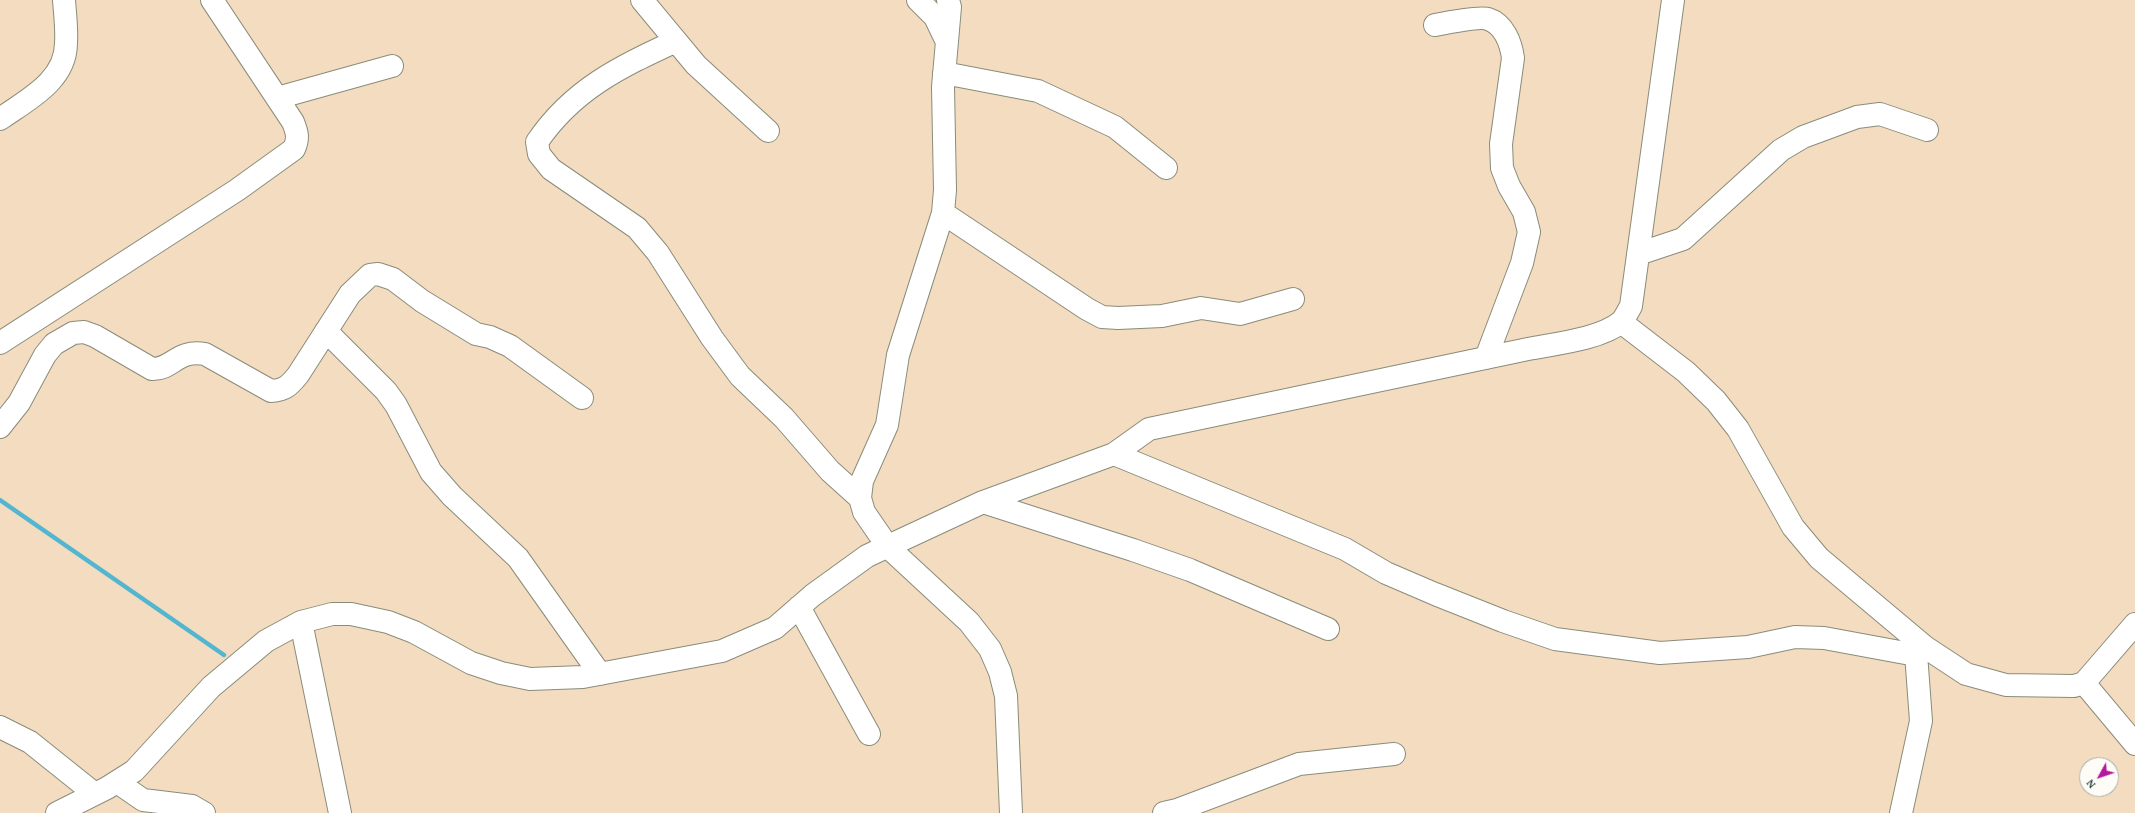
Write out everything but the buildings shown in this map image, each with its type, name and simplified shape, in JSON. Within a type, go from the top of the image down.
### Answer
[{"type":"street","points":[[0,119],[48,84],[63,62],[66,44],[64,0]]},
{"type":"street","points":[[0,343],[230,194],[294,149],[297,141],[297,133],[293,122],[212,0]]},
{"type":"street","points":[[642,0],[714,83],[768,131]]},
{"type":"street","points":[[918,0],[936,17],[947,43]]},
{"type":"street","points":[[948,0],[950,7],[943,87],[945,190],[943,213],[898,356],[887,425],[862,481],[860,498],[864,512],[888,547],[969,622],[990,650],[1000,672],[1006,696],[1011,813]]},
{"type":"street","points":[[57,813],[117,782],[134,771],[211,687],[266,641],[300,622],[332,614],[351,614],[388,622],[414,632],[471,663],[501,673],[530,679],[600,674],[722,651],[775,628],[799,607],[867,556],[983,502],[1114,454],[1150,429],[1582,339],[1622,322],[1631,306],[1673,0]]},
{"type":"street","points":[[1435,25],[1486,18],[1498,24],[1512,47],[1513,58],[1501,144],[1502,168],[1509,186],[1524,212],[1529,232],[1522,263],[1486,358]]},
{"type":"street","points":[[676,41],[618,68],[562,110],[537,142],[539,154],[551,169],[637,228],[658,254],[712,338],[740,376],[784,418],[830,471],[860,498]]},
{"type":"street","points":[[277,98],[392,66]]},
{"type":"street","points":[[944,73],[1038,91],[1115,127],[1166,168]]},
{"type":"street","points":[[1638,254],[1683,239],[1781,150],[1803,137],[1857,117],[1880,114],[1927,130]]},
{"type":"street","points":[[943,213],[1087,309],[1102,317],[1141,318],[1200,308],[1240,314],[1293,299]]},
{"type":"street","points":[[0,426],[19,403],[36,376],[45,355],[54,344],[73,333],[84,332],[95,336],[152,368],[160,369],[186,354],[195,352],[205,354],[271,391],[282,390],[289,387],[350,294],[370,275],[378,274],[393,279],[422,301],[476,334],[490,337],[510,346],[582,398]]},
{"type":"street","points":[[1622,322],[1686,372],[1716,401],[1738,429],[1792,527],[1819,558],[1915,647],[1966,674],[2006,685],[2058,687],[2074,686],[2084,683],[2135,624]]},
{"type":"street","points":[[326,332],[386,391],[396,405],[431,472],[452,496],[518,558],[600,674]]},
{"type":"street","points":[[1114,454],[1345,549],[1386,573],[1435,594],[1503,621],[1555,639],[1660,653],[1748,647],[1795,637],[1824,638],[1915,647]]},
{"type":"street","points":[[983,502],[1133,550],[1190,570],[1328,629]]},
{"type":"street","points":[[799,607],[869,734]]},
{"type":"street","points":[[300,622],[340,813]]},
{"type":"street","points":[[1900,813],[1921,721],[1915,647]]},
{"type":"street","points":[[2084,683],[2135,744]]},
{"type":"street","points":[[0,727],[30,742],[95,794]]},
{"type":"street","points":[[1164,813],[1177,810],[1299,764],[1394,754]]},
{"type":"street","points":[[117,782],[143,800],[192,806],[204,813]]},
{"type":"waterway","points":[[0,500],[224,655]]}]
